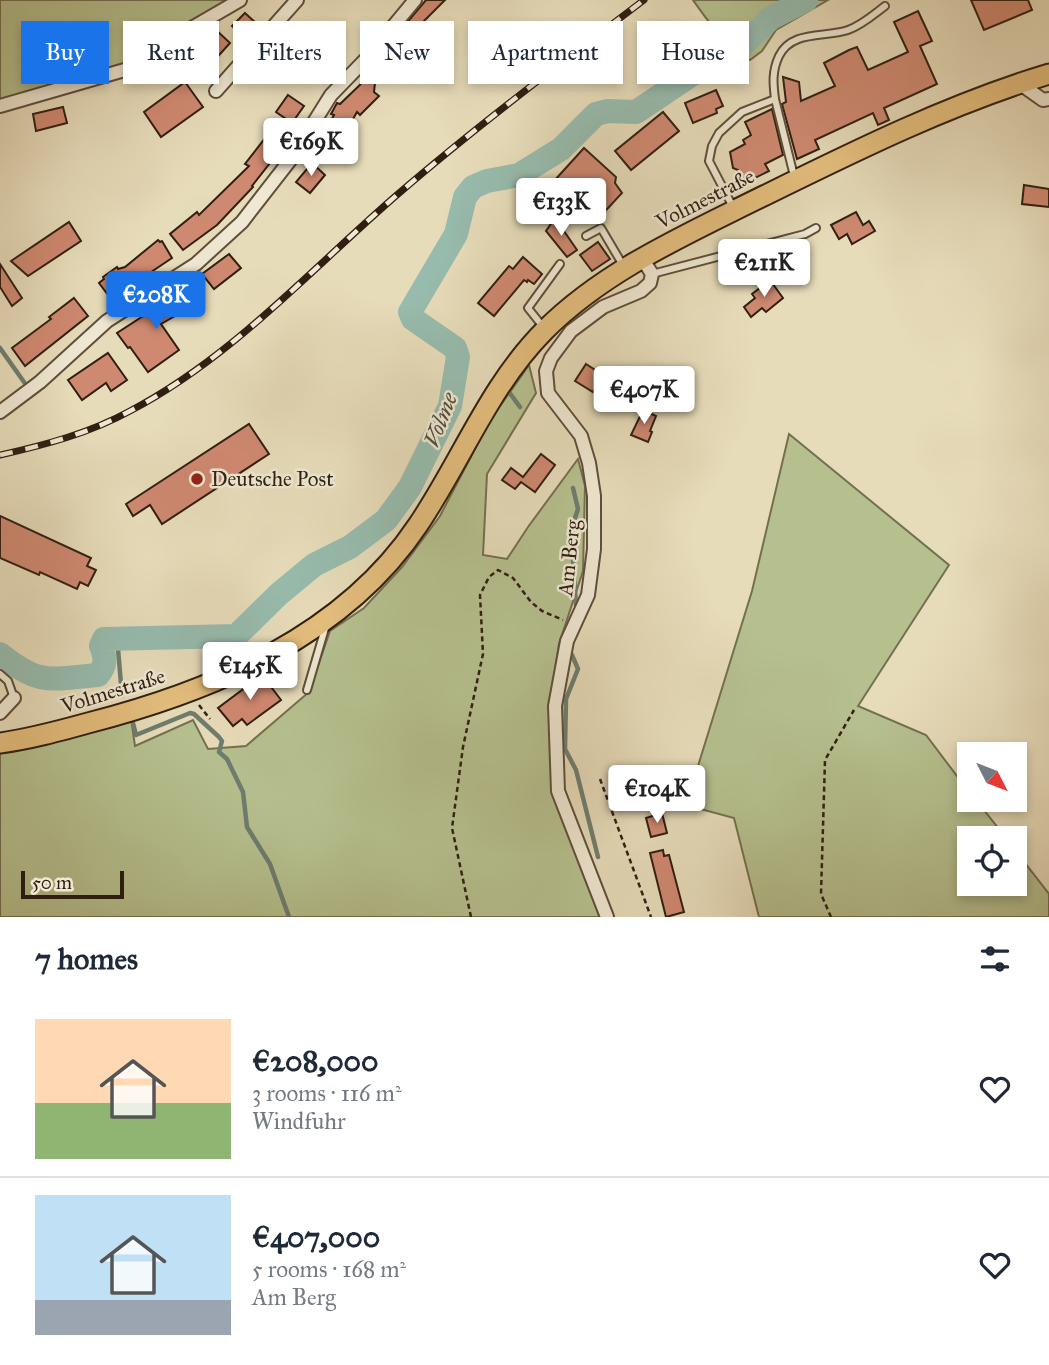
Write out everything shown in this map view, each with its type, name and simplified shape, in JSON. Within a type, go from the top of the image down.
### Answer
[{"type":"main road","name":"Volmestraße","points":[[0,743],[130,713],[178,696],[222,679],[328,620],[376,578],[397,554],[439,491],[508,373],[545,330],[587,293],[625,269],[647,266],[734,210],[795,178],[928,120],[1019,83],[1049,74]]},
{"type":"street","points":[[0,106],[135,67],[185,32],[240,0]]},
{"type":"street","points":[[216,91],[297,0]]},
{"type":"street","points":[[0,412],[40,382],[107,321],[196,264],[242,222],[291,159],[331,95],[366,59],[415,0]]},
{"type":"street","points":[[1019,83],[1047,103]]},
{"type":"street","name":"Am Berg","points":[[607,917],[558,791],[555,706],[567,641],[588,595],[594,549],[594,496],[589,463],[581,436],[548,393],[546,371],[551,358],[571,331],[603,307],[641,291],[650,283],[647,266]]},
{"type":"street","points":[[0,713],[14,698]]},
{"type":"lane","points":[[795,178],[772,82],[775,65],[783,48],[797,39],[847,30],[867,20],[885,6]]},
{"type":"lane","points":[[734,210],[709,161],[712,146],[719,132],[741,112],[775,99]]},
{"type":"lane","points":[[647,266],[805,234],[816,228]]},
{"type":"lane","points":[[586,236],[601,229],[625,269]]},
{"type":"lane","points":[[545,330],[528,308],[560,264]]},
{"type":"lane","points":[[307,690],[328,620]]},
{"type":"lane","points":[[0,674],[8,681],[14,698]]},
{"type":"path","points":[[471,917],[452,828],[463,747],[483,654],[480,595],[489,577],[498,570],[513,578],[541,611],[576,625]]},
{"type":"path","points":[[831,917],[821,894],[821,814],[825,760],[853,710]]},
{"type":"path","points":[[600,779],[652,917]]},
{"type":"green space","points":[[0,0],[236,0],[199,21],[123,21],[123,64],[109,69],[109,21],[21,21],[21,84],[58,84],[0,101]]},
{"type":"green space","points":[[693,0],[828,0],[776,30],[762,51],[750,60],[749,21],[709,21]]},
{"type":"green space","points":[[529,365],[536,393],[487,474],[483,555],[507,559],[578,459],[585,486],[583,571],[559,644],[550,705],[554,794],[601,917],[0,917],[0,753],[131,718],[135,746],[193,720],[208,749],[246,746],[309,692],[330,631],[364,608],[402,567],[440,516],[489,422]]},
{"type":"green space","points":[[789,434],[949,565],[858,706],[926,735],[957,776],[957,812],[985,812],[997,826],[957,826],[957,896],[1027,896],[1027,866],[1049,894],[1049,917],[759,917],[734,818],[686,805],[752,591]]},
{"type":"building","points":[[426,0],[445,0],[424,21],[408,21]]},
{"type":"building","points":[[971,0],[1028,0],[1032,10],[984,30]]},
{"type":"building","points":[[918,11],[932,41],[920,46],[937,84],[884,108],[889,120],[878,125],[873,113],[815,140],[819,149],[797,159],[782,104],[786,102],[783,77],[799,82],[801,101],[835,86],[824,63],[849,50],[857,47],[868,70],[908,52],[894,22]]},
{"type":"building","points":[[245,13],[254,21],[237,21]]},
{"type":"building","points":[[219,33],[230,43],[219,55]]},
{"type":"building","points":[[182,84],[186,84],[203,107],[161,137],[144,112]]},
{"type":"building","points":[[361,84],[375,84],[374,92],[379,96],[360,115],[357,112],[337,147],[321,138],[334,115],[331,114],[337,103],[340,104]]},
{"type":"building","points":[[716,90],[723,106],[716,109],[717,113],[693,123],[685,103]]},
{"type":"building","points":[[288,95],[304,106],[292,123],[276,112]]},
{"type":"building","points":[[63,107],[67,123],[36,131],[33,114]]},
{"type":"building","points":[[772,109],[783,155],[765,164],[769,171],[745,183],[738,170],[733,168],[730,152],[745,144],[743,140],[751,135],[745,122]]},
{"type":"building","points":[[663,112],[679,131],[631,170],[615,151]]},
{"type":"building","points":[[266,137],[281,149],[253,187],[217,225],[183,250],[170,234],[197,212],[199,215],[249,166],[245,164]]},
{"type":"building","points":[[584,148],[616,177],[615,183],[622,193],[597,220],[554,181]]},
{"type":"building","points":[[312,163],[325,175],[310,193],[296,182]]},
{"type":"building","points":[[1024,185],[1049,189],[1049,207],[1022,204]]},
{"type":"building","points":[[856,212],[863,225],[869,221],[875,231],[852,244],[847,234],[839,239],[831,225]]},
{"type":"building","points":[[555,218],[577,250],[567,257],[546,231]]},
{"type":"building","points":[[69,222],[81,241],[28,276],[11,261]]},
{"type":"building","points":[[158,240],[162,241],[172,258],[111,299],[99,283],[103,277],[117,267],[125,267]]},
{"type":"building","points":[[598,242],[610,259],[592,271],[580,255]]},
{"type":"building","points":[[229,254],[241,268],[214,289],[202,274]]},
{"type":"building","points":[[523,257],[542,274],[534,284],[524,280],[494,316],[478,303],[509,266],[513,269]]},
{"type":"building","points":[[0,264],[22,298],[12,306],[0,287]]},
{"type":"building","points":[[770,280],[783,298],[766,312],[762,308],[751,317],[744,307],[755,298],[752,294]]},
{"type":"building","points":[[188,287],[198,303],[161,324],[179,350],[148,372],[117,333]]},
{"type":"building","points":[[74,298],[88,316],[25,366],[12,348]]},
{"type":"building","points":[[108,353],[127,380],[111,391],[106,383],[82,400],[68,380]]},
{"type":"building","points":[[586,364],[603,375],[593,392],[575,381]]},
{"type":"building","points":[[643,410],[656,416],[648,442],[631,435]]},
{"type":"building","name":"Deutsche Post","points":[[249,424],[269,454],[162,524],[150,505],[133,516],[126,504]]},
{"type":"building","points":[[541,454],[555,465],[535,492],[521,482],[515,489],[502,480],[511,468],[523,477]]},
{"type":"building","points":[[0,516],[91,558],[87,566],[96,570],[88,586],[80,582],[77,589],[0,558]]},
{"type":"building","points":[[262,675],[281,700],[247,725],[242,719],[233,726],[218,708]]},
{"type":"building","points":[[662,813],[667,833],[651,837],[646,818]]},
{"type":"building","points":[[663,850],[664,856],[669,855],[684,912],[666,917],[650,853]]},
{"type":"waterway","name":"Volme","points":[[0,654],[36,676],[56,679],[98,675],[103,668],[104,654],[101,646],[104,639],[236,636],[279,594],[314,565],[350,547],[386,520],[410,487],[450,406],[458,357],[455,348],[413,319],[410,312],[456,234],[465,197],[473,187],[487,181],[519,175],[561,149],[596,114],[608,111],[636,112],[709,63],[738,49],[771,18],[806,0]]},
{"type":"waterway","points":[[0,348],[24,382]]},
{"type":"waterway","points":[[509,392],[520,407]]},
{"type":"waterway","points":[[573,488],[578,509],[571,530],[576,605]]},
{"type":"waterway","points":[[117,637],[122,696]]},
{"type":"waterway","points":[[572,655],[578,669],[566,699],[565,749],[576,770],[598,857]]},
{"type":"waterway","points":[[133,723],[136,735],[190,713],[219,737],[222,741],[219,752],[227,759],[243,792],[247,827],[270,864],[289,917]]},
{"type":"railway","points":[[0,455],[99,426],[168,389],[203,365],[270,310],[428,169],[644,0]]},
{"type":"place","name":"Deutsche Post","points":[[197,479]]}]
